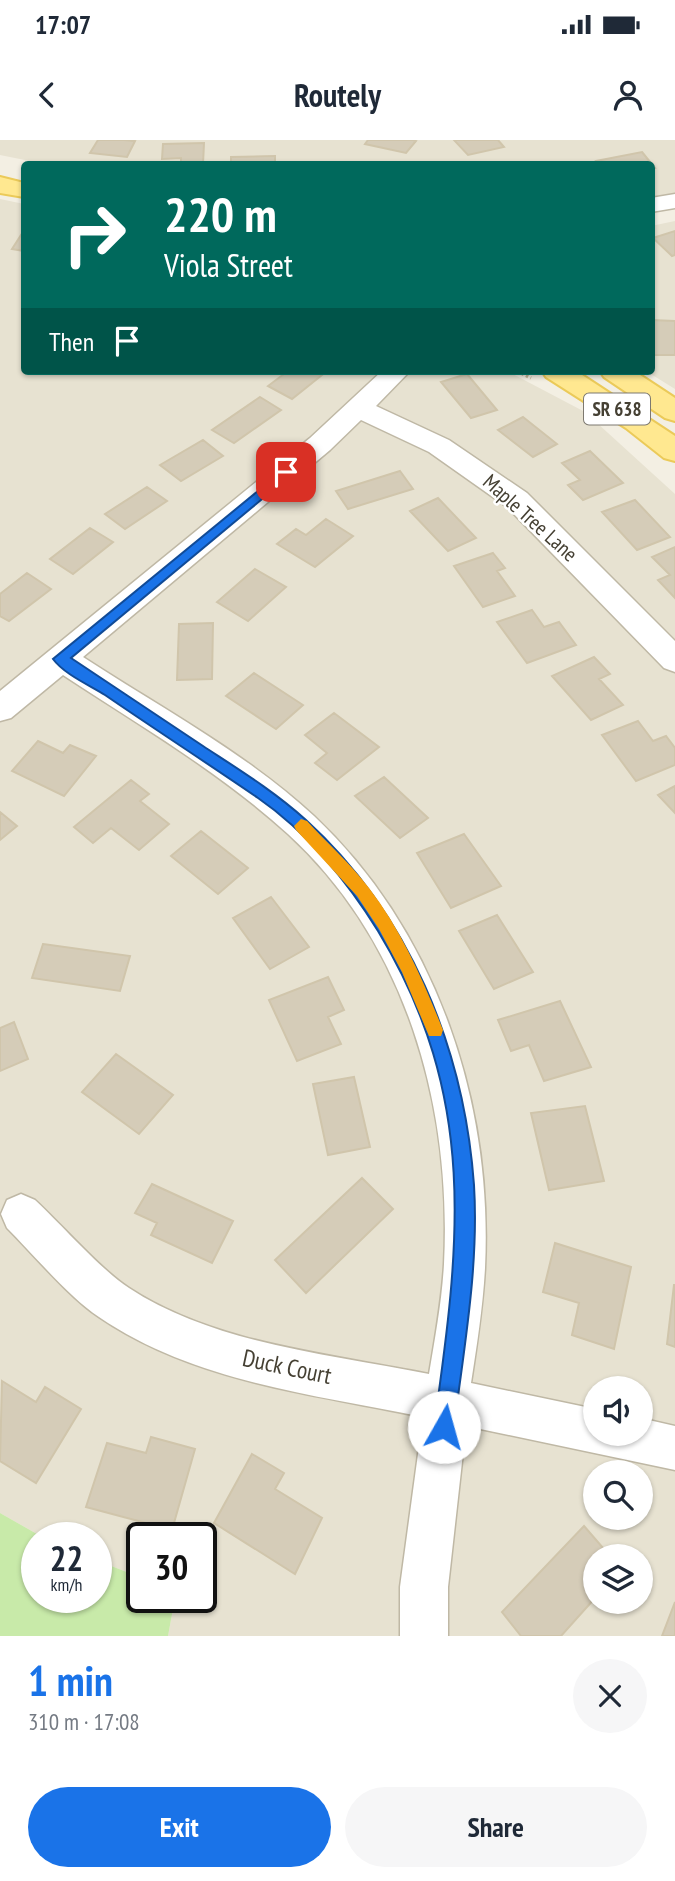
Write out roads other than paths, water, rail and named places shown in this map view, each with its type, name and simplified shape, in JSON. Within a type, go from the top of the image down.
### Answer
[{"type":"main road","points":[[0,164],[21,168]]},
{"type":"main road","points":[[0,185],[21,189]]},
{"type":"main road","name":"SR 638","points":[[562,375],[636,421],[675,451]]},
{"type":"main road","name":"SR 638","points":[[620,375],[675,411]]},
{"type":"street","points":[[655,204],[675,201]]},
{"type":"street","points":[[0,709],[360,409],[393,375]]},
{"type":"street","name":"Maple Tree Lane","points":[[360,409],[439,446],[517,500],[675,660]]},
{"type":"street","points":[[61,659],[267,796],[302,826],[362,892],[409,968],[432,1021],[448,1073],[459,1129],[465,1187],[462,1294],[424,1587],[424,1636]]},
{"type":"street","name":"Duck Court","points":[[21,1214],[111,1301],[166,1334],[221,1353],[583,1429]]},
{"type":"street","points":[[653,1443],[675,1448]]}]
